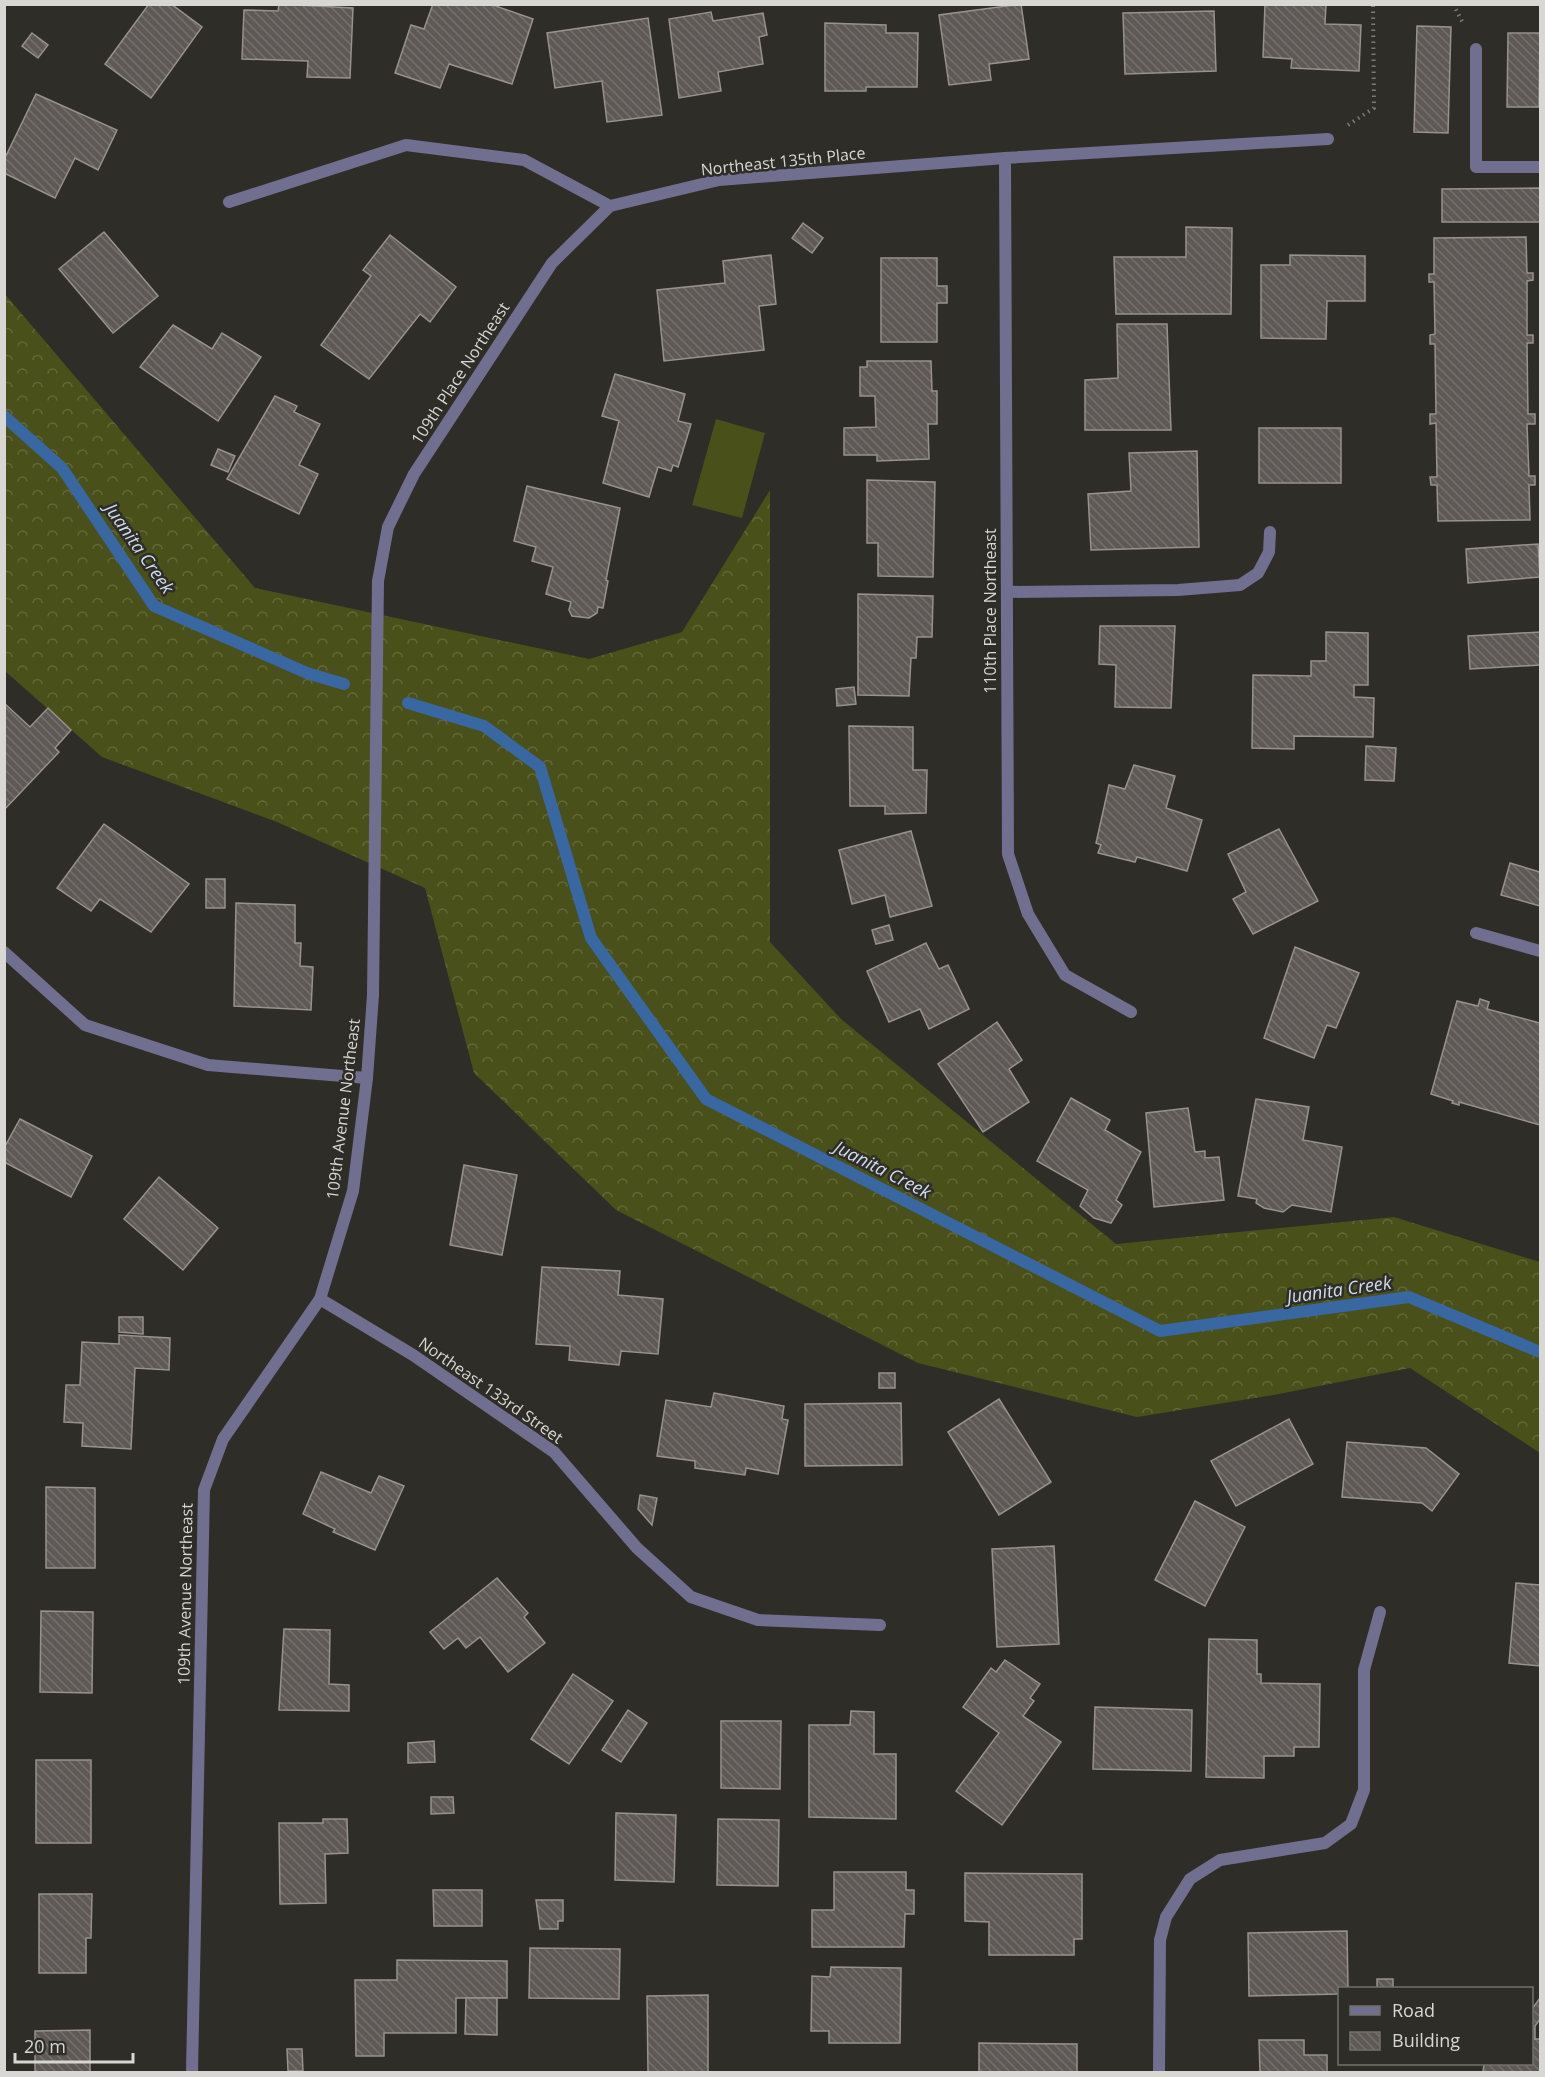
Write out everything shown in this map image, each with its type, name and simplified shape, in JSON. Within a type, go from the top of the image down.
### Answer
[{"type":"street","points":[[1476,49],[1476,166],[1540,167]]},
{"type":"street","name":"Northeast 135th Place","points":[[610,206],[719,180],[1005,158],[1328,139]]},
{"type":"street","points":[[229,202],[406,145],[524,160],[610,206]]},
{"type":"street","name":"110th Place Northeast","points":[[1005,158],[1008,854],[1028,914],[1065,975],[1131,1012]]},
{"type":"street","name":"109th Place Northeast","points":[[378,580],[388,527],[414,474],[552,263],[610,206]]},
{"type":"street","points":[[1007,592],[1178,591],[1240,585],[1258,573],[1269,552],[1270,532]]},
{"type":"street","name":"109th Avenue Northeast","points":[[192,2073],[204,1490],[223,1439],[320,1299],[353,1191],[367,1078],[373,995],[378,580]]},
{"type":"street","points":[[1476,933],[1540,951]]},
{"type":"street","points":[[4,952],[85,1025],[208,1065],[367,1078]]},
{"type":"street","name":"Northeast 133rd Street","points":[[320,1299],[412,1355],[554,1452],[637,1548],[691,1597],[758,1620],[880,1625]]},
{"type":"street","points":[[1159,2073],[1160,1940],[1166,1917],[1190,1879],[1220,1860],[1325,1843],[1351,1824],[1364,1790],[1364,1670],[1380,1612]]},
{"type":"path","points":[[1328,139],[1374,108],[1373,4]]},
{"type":"green space","points":[[4,293],[255,588],[589,659],[682,632],[770,490],[770,942],[841,1019],[1116,1244],[1394,1217],[1540,1262],[1540,1453],[1410,1368],[1274,1395],[1137,1417],[918,1363],[616,1210],[474,1073],[425,888],[277,822],[102,757],[5,671]]},
{"type":"green space","points":[[716,419],[765,433],[742,518],[692,505]]},
{"type":"building","points":[[149,4],[171,4],[202,27],[151,98],[105,64]]},
{"type":"building","points":[[279,4],[353,8],[350,78],[307,77],[308,61],[242,59],[244,10],[278,11]]},
{"type":"building","points":[[433,4],[490,4],[533,19],[512,84],[449,64],[440,88],[395,73],[411,25],[424,29]]},
{"type":"building","points":[[1021,4],[1029,59],[989,64],[991,80],[949,85],[939,15]]},
{"type":"building","points":[[1265,4],[1326,4],[1325,24],[1361,25],[1359,71],[1291,68],[1292,59],[1263,57]]},
{"type":"building","points":[[1214,11],[1216,71],[1125,74],[1123,13]]},
{"type":"building","points":[[711,12],[713,21],[763,13],[767,35],[759,37],[763,64],[718,72],[721,91],[679,98],[669,19]]},
{"type":"building","points":[[648,18],[662,115],[607,122],[602,81],[555,88],[547,33]]},
{"type":"building","points":[[825,23],[886,25],[886,33],[918,33],[917,87],[866,87],[866,91],[825,91]]},
{"type":"building","points":[[1417,26],[1451,27],[1448,133],[1414,132]]},
{"type":"building","points":[[32,33],[48,45],[38,58],[22,46]]},
{"type":"building","points":[[1508,33],[1540,33],[1539,107],[1507,107]]},
{"type":"building","points":[[36,94],[117,130],[98,170],[75,158],[55,198],[4,173],[4,160]]},
{"type":"building","points":[[1540,188],[1540,222],[1442,222],[1442,189]]},
{"type":"building","points":[[803,223],[823,238],[812,253],[792,238]]},
{"type":"building","points":[[1186,227],[1232,228],[1231,314],[1116,314],[1114,257],[1186,257]]},
{"type":"building","points":[[104,232],[158,296],[113,333],[59,269]]},
{"type":"building","points":[[390,235],[456,287],[430,322],[420,314],[369,379],[321,345],[371,276],[363,270]]},
{"type":"building","points":[[1526,237],[1527,273],[1533,273],[1533,280],[1527,281],[1527,335],[1533,335],[1533,343],[1527,343],[1528,414],[1535,414],[1535,424],[1527,424],[1529,476],[1535,476],[1535,485],[1529,485],[1530,520],[1438,521],[1437,485],[1431,485],[1430,477],[1437,477],[1436,423],[1430,424],[1430,414],[1436,414],[1435,344],[1430,344],[1430,335],[1435,334],[1434,282],[1429,282],[1429,274],[1434,274],[1434,238]]},
{"type":"building","points":[[771,255],[776,304],[759,306],[764,350],[664,361],[657,290],[725,283],[723,261]]},
{"type":"building","points":[[1290,255],[1365,256],[1365,301],[1327,301],[1326,339],[1261,338],[1261,265],[1290,265]]},
{"type":"building","points":[[881,258],[937,258],[937,286],[947,286],[947,303],[937,303],[937,342],[881,342]]},
{"type":"building","points":[[1117,324],[1167,324],[1171,430],[1085,430],[1085,380],[1118,378]]},
{"type":"building","points":[[173,325],[212,349],[222,333],[261,357],[218,421],[140,367]]},
{"type":"building","points":[[867,361],[931,361],[932,391],[937,391],[937,424],[928,424],[929,459],[877,461],[877,455],[844,455],[844,428],[876,427],[875,396],[860,396],[860,367],[867,367]]},
{"type":"building","points":[[615,374],[685,394],[678,421],[691,424],[678,467],[673,465],[671,471],[658,467],[649,497],[603,483],[619,421],[602,416]]},
{"type":"building","points":[[275,396],[297,406],[294,412],[320,424],[299,465],[318,474],[299,514],[227,479]]},
{"type":"building","points":[[1259,428],[1341,428],[1341,483],[1259,483]]},
{"type":"building","points":[[218,449],[235,456],[228,472],[211,465]]},
{"type":"building","points":[[1197,451],[1199,547],[1091,550],[1088,494],[1131,491],[1129,453]]},
{"type":"building","points":[[867,480],[935,482],[933,577],[878,576],[878,543],[867,543]]},
{"type":"building","points":[[527,486],[620,508],[603,608],[598,607],[597,613],[589,618],[572,616],[569,610],[571,602],[546,594],[553,567],[532,561],[536,547],[514,541]]},
{"type":"building","points":[[1538,544],[1540,577],[1468,583],[1466,549]]},
{"type":"building","points":[[858,594],[933,596],[932,637],[917,637],[916,658],[911,658],[909,696],[858,695]]},
{"type":"building","points":[[1100,626],[1175,626],[1171,708],[1115,707],[1116,665],[1099,664]]},
{"type":"building","points":[[1326,632],[1368,633],[1368,685],[1354,685],[1354,697],[1374,698],[1373,737],[1294,736],[1294,749],[1252,748],[1253,675],[1311,676],[1311,661],[1326,661]]},
{"type":"building","points":[[1540,632],[1540,665],[1470,669],[1468,636]]},
{"type":"building","points":[[854,687],[856,704],[837,706],[836,689]]},
{"type":"building","points":[[4,703],[30,727],[48,708],[71,730],[55,748],[59,752],[5,809]]},
{"type":"building","points":[[849,726],[913,727],[913,770],[927,770],[926,813],[885,814],[885,806],[850,806]]},
{"type":"building","points":[[1366,746],[1396,748],[1394,781],[1365,780]]},
{"type":"building","points":[[1134,765],[1175,776],[1166,808],[1202,820],[1187,871],[1137,857],[1135,862],[1098,853],[1101,845],[1096,843],[1109,785],[1125,789]]},
{"type":"building","points":[[104,824],[189,884],[151,932],[100,899],[91,911],[57,888]]},
{"type":"building","points":[[1279,829],[1318,901],[1253,934],[1233,899],[1246,892],[1228,854]]},
{"type":"building","points":[[911,831],[932,906],[890,917],[885,895],[852,904],[839,850]]},
{"type":"building","points":[[1510,863],[1540,872],[1540,906],[1501,895]]},
{"type":"building","points":[[206,879],[225,879],[225,908],[206,908]]},
{"type":"building","points":[[236,903],[295,905],[295,943],[301,943],[300,966],[313,967],[311,1010],[234,1006]]},
{"type":"building","points":[[889,925],[893,940],[876,944],[872,930]]},
{"type":"building","points":[[926,943],[939,969],[948,965],[969,1009],[929,1029],[920,1009],[889,1022],[867,971]]},
{"type":"building","points":[[1295,947],[1359,973],[1336,1028],[1327,1025],[1314,1058],[1264,1038]]},
{"type":"building","points":[[1480,999],[1489,1002],[1487,1009],[1540,1023],[1540,1125],[1459,1102],[1459,1105],[1431,1094],[1457,1001],[1478,1006]]},
{"type":"building","points":[[997,1022],[1022,1060],[1009,1069],[1029,1102],[983,1132],[938,1064]]},
{"type":"building","points":[[1071,1098],[1110,1120],[1105,1130],[1141,1152],[1116,1200],[1122,1205],[1111,1223],[1094,1218],[1080,1206],[1088,1190],[1037,1161]]},
{"type":"building","points":[[1256,1099],[1309,1107],[1303,1140],[1342,1147],[1331,1212],[1292,1205],[1283,1212],[1264,1208],[1256,1203],[1257,1199],[1238,1196]]},
{"type":"building","points":[[1188,1108],[1195,1152],[1205,1151],[1205,1158],[1219,1157],[1224,1200],[1154,1207],[1146,1113]]},
{"type":"building","points":[[20,1119],[92,1156],[71,1197],[4,1162],[4,1148]]},
{"type":"building","points":[[464,1165],[517,1175],[502,1255],[450,1245]]},
{"type":"building","points":[[159,1177],[218,1228],[183,1270],[124,1219]]},
{"type":"building","points":[[542,1267],[620,1271],[618,1295],[663,1299],[658,1354],[621,1351],[619,1365],[569,1360],[570,1346],[536,1344]]},
{"type":"building","points":[[119,1317],[143,1317],[143,1334],[119,1332]]},
{"type":"building","points":[[119,1335],[170,1338],[169,1370],[135,1368],[131,1449],[82,1446],[83,1423],[64,1422],[66,1385],[80,1385],[82,1342],[119,1344]]},
{"type":"building","points":[[879,1373],[895,1373],[895,1388],[879,1388]]},
{"type":"building","points":[[714,1393],[784,1406],[782,1419],[788,1420],[778,1474],[746,1468],[745,1475],[695,1468],[695,1461],[657,1456],[666,1400],[711,1407]]},
{"type":"building","points":[[999,1399],[1051,1482],[999,1515],[948,1432]]},
{"type":"building","points":[[901,1403],[902,1465],[805,1466],[805,1404]]},
{"type":"building","points":[[1289,1419],[1313,1464],[1236,1506],[1211,1461]]},
{"type":"building","points":[[1347,1442],[1426,1448],[1459,1474],[1432,1511],[1422,1503],[1342,1497]]},
{"type":"building","points":[[321,1472],[371,1493],[379,1476],[404,1486],[375,1550],[333,1532],[335,1529],[303,1514]]},
{"type":"building","points":[[46,1487],[95,1488],[95,1568],[46,1568]]},
{"type":"building","points":[[640,1495],[657,1498],[652,1525],[638,1509]]},
{"type":"building","points":[[1195,1501],[1245,1527],[1205,1606],[1155,1580]]},
{"type":"building","points":[[1054,1546],[1059,1644],[997,1647],[992,1549]]},
{"type":"building","points":[[497,1578],[528,1613],[524,1617],[545,1643],[508,1672],[480,1637],[466,1648],[458,1638],[444,1649],[430,1632]]},
{"type":"building","points":[[1516,1583],[1540,1585],[1540,1666],[1509,1663]]},
{"type":"building","points":[[41,1611],[93,1612],[92,1693],[40,1692]]},
{"type":"building","points":[[284,1629],[330,1630],[329,1684],[349,1685],[349,1711],[279,1710]]},
{"type":"building","points":[[1209,1639],[1257,1640],[1257,1674],[1261,1674],[1261,1683],[1320,1684],[1319,1747],[1294,1747],[1294,1756],[1264,1756],[1264,1778],[1206,1777]]},
{"type":"building","points":[[1005,1660],[1040,1684],[1030,1698],[1034,1701],[1023,1716],[1061,1742],[1002,1825],[956,1791],[999,1733],[963,1707],[991,1668],[996,1672]]},
{"type":"building","points":[[573,1674],[613,1701],[569,1764],[531,1739]]},
{"type":"building","points":[[1095,1707],[1192,1710],[1191,1771],[1093,1769]]},
{"type":"building","points":[[628,1710],[647,1723],[621,1762],[602,1750]]},
{"type":"building","points":[[851,1711],[874,1712],[874,1754],[896,1754],[896,1819],[809,1817],[809,1725],[850,1725]]},
{"type":"building","points":[[721,1721],[781,1721],[780,1789],[721,1788]]},
{"type":"building","points":[[434,1741],[435,1762],[408,1763],[408,1743]]},
{"type":"building","points":[[36,1760],[91,1760],[91,1843],[36,1843]]},
{"type":"building","points":[[431,1797],[453,1797],[454,1813],[431,1814]]},
{"type":"building","points":[[616,1813],[676,1815],[674,1882],[615,1880]]},
{"type":"building","points":[[323,1819],[347,1819],[348,1853],[325,1854],[326,1903],[280,1904],[279,1823],[323,1823]]},
{"type":"building","points":[[718,1819],[779,1820],[778,1886],[717,1885]]},
{"type":"building","points":[[834,1872],[906,1872],[906,1890],[914,1890],[914,1914],[905,1914],[904,1947],[812,1947],[812,1910],[834,1910]]},
{"type":"building","points":[[965,1873],[1082,1874],[1082,1939],[1074,1939],[1074,1955],[989,1955],[989,1922],[965,1921]]},
{"type":"building","points":[[433,1890],[482,1890],[482,1926],[434,1926]]},
{"type":"building","points":[[39,1894],[92,1894],[91,1938],[86,1938],[86,1973],[39,1973]]},
{"type":"building","points":[[536,1900],[563,1900],[563,1921],[558,1921],[558,1929],[540,1929]]},
{"type":"building","points":[[1347,1931],[1348,1987],[1338,1987],[1338,1994],[1249,1996],[1248,1933]]},
{"type":"building","points":[[530,1948],[620,1949],[619,1999],[529,1998]]},
{"type":"building","points":[[397,1960],[507,1961],[507,1998],[456,1998],[456,2033],[384,2033],[384,2056],[356,2056],[355,1980],[397,1980]]},
{"type":"building","points":[[831,1967],[901,1968],[900,2043],[829,2043],[829,2031],[811,2031],[812,1976],[830,1977]]},
{"type":"building","points":[[1377,1979],[1393,1979],[1393,1987],[1377,1987]]},
{"type":"building","points":[[708,1995],[708,2072],[648,2072],[647,1996]]},
{"type":"building","points":[[466,1998],[497,1998],[497,2035],[465,2034]]},
{"type":"building","points":[[1540,1998],[1540,2019],[1535,2026],[1535,2039],[1540,2039],[1540,2072],[1483,2072],[1484,2065],[1533,2065],[1533,2008]]},
{"type":"building","points":[[90,2030],[90,2072],[35,2072],[35,2031]]},
{"type":"building","points":[[1259,2040],[1304,2040],[1304,2055],[1327,2055],[1327,2072],[1260,2072]]},
{"type":"building","points":[[979,2043],[1077,2044],[1077,2072],[979,2072]]},
{"type":"building","points":[[287,2049],[302,2049],[303,2071],[288,2071]]},
{"type":"waterway","name":"Juanita Creek","points":[[4,416],[62,468],[154,606],[307,673],[344,684]]},
{"type":"waterway","name":"Juanita Creek","points":[[408,703],[484,726],[540,767],[591,938],[706,1099],[1160,1331],[1409,1297],[1540,1352]]}]
